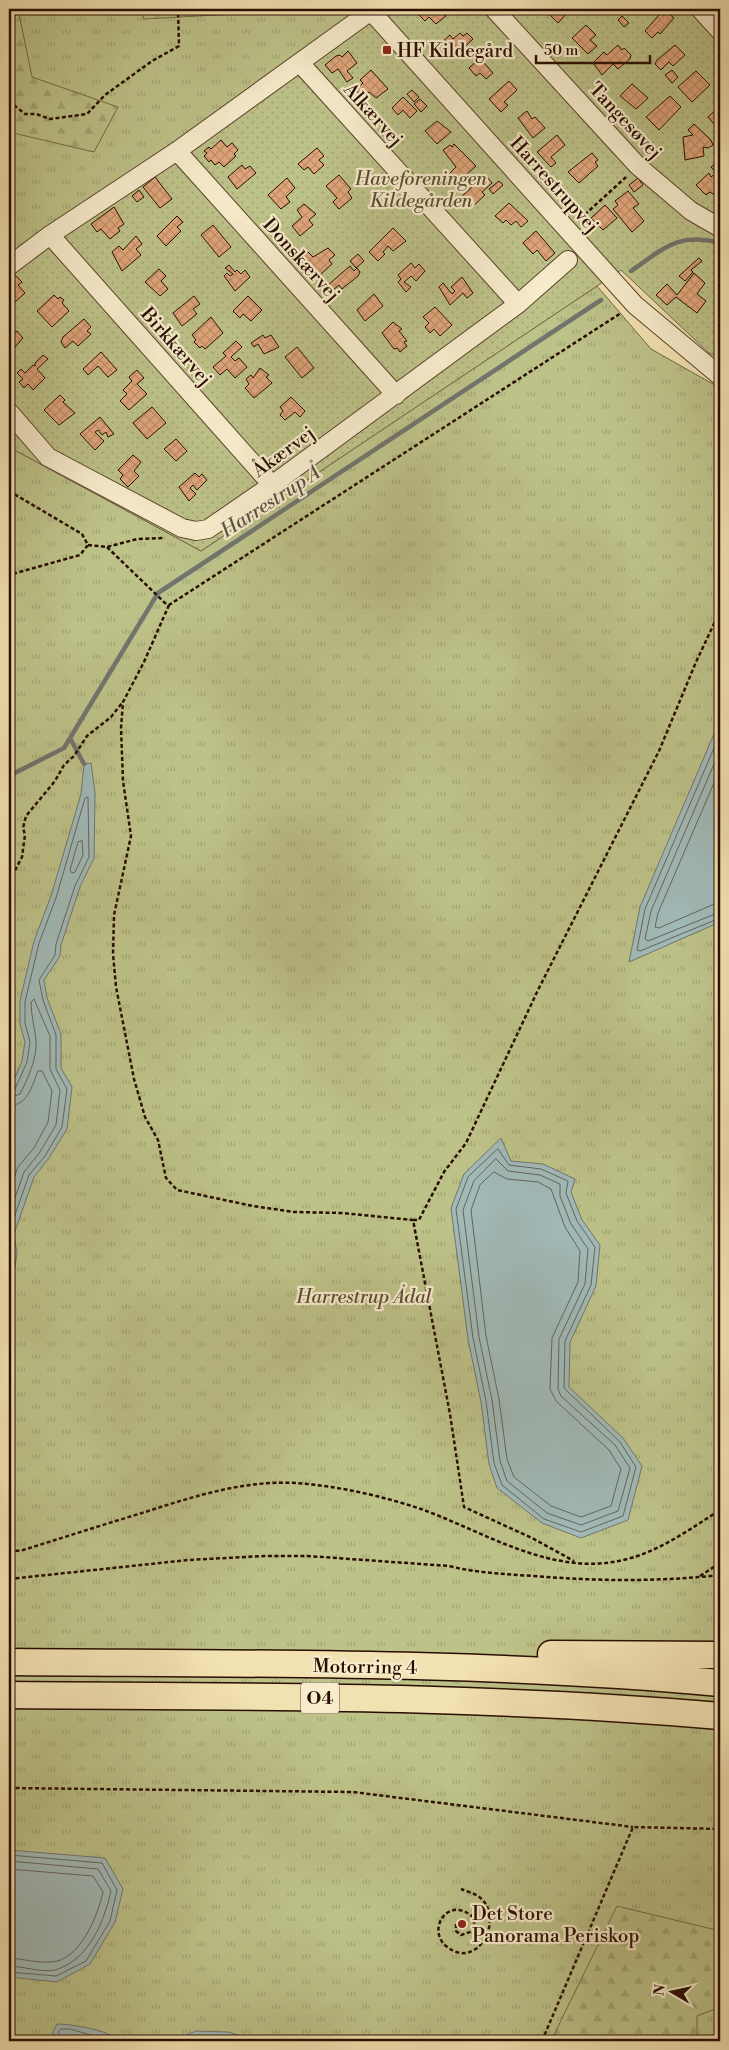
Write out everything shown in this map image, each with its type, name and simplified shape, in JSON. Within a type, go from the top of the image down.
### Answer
[{"type":"highway","points":[[288,1664],[434,1654],[720,1655]]},
{"type":"highway","name":"Motorring 4","points":[[9,1662],[288,1664],[530,1670],[634,1675],[720,1683]]},
{"type":"highway","name":"Motorring 4","points":[[9,1695],[470,1700],[632,1708],[720,1716]]},
{"type":"highway","points":[[632,1708],[720,1733]]},
{"type":"street","name":"Tangesøvej","points":[[494,9],[638,166],[691,211],[720,226]]},
{"type":"street","points":[[700,9],[720,31]]},
{"type":"street","points":[[9,266],[50,235],[177,152],[370,10]]},
{"type":"street","name":"Harrestrupvej","points":[[370,10],[635,304],[720,376]]},
{"type":"street","name":"Alkærvej","points":[[300,63],[518,304]]},
{"type":"street","name":"Donskærvej","points":[[177,152],[396,395]]},
{"type":"street","name":"Birkkærvej","points":[[50,235],[272,486]]},
{"type":"street","name":"Åkærvej","points":[[9,412],[48,457],[182,528],[196,531],[208,529],[272,486],[518,304],[568,260]]},
{"type":"path","points":[[9,102],[25,114],[36,114],[50,119],[86,114],[105,95],[152,60],[179,46],[178,9]]},
{"type":"path","points":[[568,230],[638,166]]},
{"type":"path","points":[[9,882],[22,857],[25,835],[23,828],[26,816],[55,781],[64,765],[74,756],[87,736],[111,717],[123,702],[167,604],[635,304]]},
{"type":"path","points":[[9,490],[82,534],[88,545]]},
{"type":"path","points":[[88,545],[107,547],[136,539],[159,540],[169,537],[172,530],[182,528]]},
{"type":"path","points":[[9,575],[80,555],[88,545]]},
{"type":"path","points":[[107,547],[167,604]]},
{"type":"path","points":[[123,702],[121,728],[123,781],[131,836],[114,915],[116,987],[134,1079],[145,1117],[158,1140],[166,1178],[177,1190],[253,1206],[294,1212],[342,1213],[413,1220],[421,1216],[444,1172],[466,1143],[538,990],[659,751],[696,662],[720,611]]},
{"type":"path","points":[[413,1220],[450,1414],[464,1507],[532,1538],[574,1561]]},
{"type":"path","points":[[9,1552],[23,1550],[196,1496],[248,1484],[296,1483],[366,1494],[421,1509],[534,1555],[584,1563],[623,1560],[668,1543],[720,1510]]},
{"type":"path","points":[[9,1580],[188,1560],[264,1556],[308,1556],[449,1566],[471,1572],[589,1581],[631,1581],[720,1575]]},
{"type":"path","points":[[698,1577],[720,1563]]},
{"type":"path","points":[[9,1788],[353,1792],[633,1826],[720,1829]]},
{"type":"path","points":[[542,2041],[633,1826]]},
{"type":"path","points":[[456,1924],[456,1931],[461,1935],[466,1934],[474,1927],[474,1918],[469,1913],[457,1909],[448,1911],[442,1918],[438,1927],[440,1936],[445,1945],[454,1951],[473,1951],[480,1946],[488,1934],[490,1913],[480,1897],[460,1889]]},
{"type":"green space","points":[[9,9],[343,9],[349,16],[9,265]]},
{"type":"green space","points":[[9,9],[18,9],[32,77],[118,107],[94,152],[9,132]]},
{"type":"green space","points":[[145,9],[236,9],[235,14],[143,19]]},
{"type":"green space","name":"Haveforeningen Kildegården","points":[[368,9],[720,9],[720,359],[709,353],[621,270],[201,551],[9,447],[9,267]]},
{"type":"green space","name":"Harrestrup Ådal","points":[[597,286],[651,349],[720,388],[720,2041],[9,2041],[9,447],[201,551]]},
{"type":"green space","points":[[617,1906],[720,1931],[720,2007],[697,2016],[697,2041],[551,2041]]},
{"type":"water","points":[[720,720],[720,922],[629,962],[640,907]]},
{"type":"water","points":[[91,763],[95,793],[94,858],[80,887],[61,945],[60,956],[44,980],[47,998],[61,1034],[61,1068],[72,1087],[67,1129],[49,1158],[34,1177],[14,1234],[17,1253],[13,1280],[9,1287],[9,1092],[22,1061],[25,1042],[20,1024],[20,1001],[34,941],[51,896],[81,794],[84,764]]},
{"type":"water","points":[[501,1138],[511,1161],[543,1164],[575,1179],[571,1192],[582,1220],[600,1245],[596,1286],[570,1342],[569,1387],[623,1438],[642,1466],[628,1520],[581,1538],[542,1523],[497,1488],[489,1464],[481,1402],[468,1339],[451,1208],[464,1174]]},
{"type":"water","points":[[9,1850],[105,1858],[123,1889],[115,1922],[90,1964],[57,1982],[9,1977]]},
{"type":"water","points":[[57,2024],[80,2026],[99,2031],[121,2041],[58,2041],[52,2033]]},
{"type":"water","points":[[196,2031],[228,2032],[259,2041],[172,2041]]},
{"type":"building","points":[[423,9],[440,9],[446,16],[436,24],[429,17],[425,21],[418,14]]},
{"type":"building","points":[[552,9],[571,9],[558,23],[548,13]]},
{"type":"building","points":[[659,9],[664,9],[674,18],[660,34],[658,32],[652,38],[645,31],[659,15],[656,12]]},
{"type":"building","points":[[622,16],[629,23],[624,27],[618,20]]},
{"type":"building","points":[[586,25],[596,35],[590,40],[597,46],[588,54],[572,38]]},
{"type":"building","points":[[460,33],[463,36],[467,33],[473,39],[457,54],[454,50],[447,50],[441,43],[450,35],[453,39]]},
{"type":"building","points":[[618,45],[622,50],[624,48],[631,55],[630,59],[618,69],[613,64],[602,75],[593,63],[604,52],[607,55]]},
{"type":"building","points":[[675,45],[685,55],[673,66],[669,62],[661,70],[655,64],[657,60]]},
{"type":"building","points":[[348,51],[357,63],[347,71],[353,78],[347,82],[338,69],[332,73],[325,65],[336,56],[340,55],[342,57]]},
{"type":"building","points":[[480,58],[493,73],[486,79],[480,73],[476,76],[469,68]]},
{"type":"building","points":[[371,70],[388,89],[376,98],[369,92],[363,98],[356,90],[363,83],[360,80]]},
{"type":"building","points":[[672,70],[678,77],[672,83],[665,75]]},
{"type":"building","points":[[696,71],[710,85],[692,102],[678,87]]},
{"type":"building","points":[[509,81],[517,90],[504,102],[508,105],[501,112],[489,99]]},
{"type":"building","points":[[632,84],[648,98],[636,109],[620,96]]},
{"type":"building","points":[[412,90],[419,97],[414,102],[407,94]]},
{"type":"building","points":[[670,96],[681,107],[659,130],[646,117]]},
{"type":"building","points":[[403,97],[417,111],[410,118],[403,110],[398,115],[392,108]]},
{"type":"building","points":[[420,99],[427,106],[421,112],[414,104]]},
{"type":"building","points":[[720,106],[720,121],[714,124],[708,117]]},
{"type":"building","points":[[527,111],[532,119],[535,117],[545,128],[533,138],[518,118]]},
{"type":"building","points":[[437,121],[451,132],[437,144],[425,131]]},
{"type":"building","points":[[694,124],[711,140],[713,145],[708,148],[703,147],[704,156],[685,160],[683,137],[693,135],[688,130]]},
{"type":"building","points":[[557,135],[565,145],[551,157],[556,163],[551,167],[537,152]]},
{"type":"building","points":[[221,140],[227,147],[232,143],[238,150],[234,154],[236,156],[224,167],[219,162],[215,165],[211,160],[209,162],[204,156],[207,153],[204,151],[209,147],[211,149]]},
{"type":"building","points":[[454,144],[476,166],[465,176],[463,174],[455,181],[449,174],[456,167],[443,150],[450,145],[452,147]]},
{"type":"building","points":[[317,148],[324,156],[319,160],[324,165],[314,174],[308,167],[304,170],[298,164]]},
{"type":"building","points":[[592,153],[598,160],[595,162],[598,166],[579,183],[568,172]]},
{"type":"building","points":[[716,163],[720,168],[718,169],[720,172],[720,193],[716,196],[710,192],[706,195],[696,185],[709,173],[711,177],[716,173],[711,167]]},
{"type":"building","points":[[242,165],[245,169],[250,166],[256,173],[237,189],[228,177]]},
{"type":"building","points":[[339,175],[351,189],[348,192],[352,198],[339,209],[333,202],[337,198],[326,186]]},
{"type":"building","points":[[485,175],[492,183],[482,192],[485,195],[472,207],[462,196]]},
{"type":"building","points":[[155,177],[172,199],[160,208],[143,187]]},
{"type":"building","points":[[287,178],[295,188],[286,197],[290,202],[281,209],[268,195]]},
{"type":"building","points":[[638,178],[643,185],[634,192],[629,185]]},
{"type":"building","points":[[499,181],[503,185],[493,194],[489,189]]},
{"type":"building","points":[[139,190],[144,197],[137,202],[132,196]]},
{"type":"building","points":[[628,191],[639,204],[633,208],[644,221],[632,232],[613,209],[618,205],[615,201]]},
{"type":"building","points":[[509,203],[528,221],[521,227],[516,221],[511,225],[506,220],[503,223],[495,216]]},
{"type":"building","points":[[304,204],[316,214],[309,220],[313,225],[300,236],[292,226],[302,217],[297,210]]},
{"type":"building","points":[[605,205],[617,218],[603,230],[591,218]]},
{"type":"building","points":[[114,207],[124,224],[118,228],[120,231],[110,239],[101,229],[97,232],[91,224]]},
{"type":"building","points":[[177,216],[183,222],[177,227],[181,231],[166,246],[157,236]]},
{"type":"building","points":[[213,225],[231,247],[219,257],[201,235]]},
{"type":"building","points":[[393,228],[406,241],[393,251],[388,246],[383,252],[385,254],[378,261],[369,252]]},
{"type":"building","points":[[536,231],[555,253],[546,261],[537,250],[533,254],[523,243]]},
{"type":"building","points":[[136,236],[142,244],[136,249],[141,255],[122,271],[112,252],[119,246],[123,250]]},
{"type":"building","points":[[328,248],[335,255],[329,260],[332,264],[320,275],[302,257],[308,252],[313,257]]},
{"type":"building","points":[[358,254],[364,261],[356,268],[350,261]]},
{"type":"building","points":[[699,258],[702,261],[691,270],[693,272],[685,281],[679,276]]},
{"type":"building","points":[[411,263],[415,268],[419,264],[425,271],[416,281],[411,276],[404,282],[411,287],[406,292],[398,282],[401,279],[398,275]]},
{"type":"building","points":[[229,265],[235,272],[237,270],[241,274],[245,270],[250,277],[235,291],[224,276],[227,273],[230,276],[233,274],[225,268]]},
{"type":"building","points":[[350,266],[354,271],[357,268],[360,272],[358,276],[342,289],[339,285],[333,290],[328,285]]},
{"type":"building","points":[[159,269],[166,276],[161,281],[168,289],[160,296],[145,282]]},
{"type":"building","points":[[694,273],[705,283],[697,294],[706,301],[697,313],[676,297],[667,305],[656,295],[667,284],[677,295]]},
{"type":"building","points":[[15,275],[22,282],[18,285],[25,293],[13,304],[9,299],[9,280]]},
{"type":"building","points":[[462,277],[473,293],[467,298],[463,293],[450,305],[439,287],[443,283],[452,294],[455,291],[451,287]]},
{"type":"building","points":[[374,294],[383,306],[365,321],[357,310]]},
{"type":"building","points":[[54,295],[58,299],[60,297],[64,300],[62,303],[69,311],[52,327],[37,311]]},
{"type":"building","points":[[194,296],[200,304],[193,309],[197,314],[182,326],[173,313]]},
{"type":"building","points":[[248,296],[262,310],[251,321],[243,314],[240,318],[233,311]]},
{"type":"building","points":[[435,307],[452,325],[440,336],[434,329],[430,333],[425,327],[429,323],[423,317]]},
{"type":"building","points":[[211,317],[223,333],[205,349],[202,346],[200,348],[194,342],[196,340],[192,335]]},
{"type":"building","points":[[84,319],[91,327],[87,331],[91,334],[78,346],[73,341],[65,348],[61,342],[63,337]]},
{"type":"building","points":[[393,322],[402,329],[399,331],[407,341],[404,342],[407,346],[400,352],[397,348],[394,349],[382,333]]},
{"type":"building","points":[[17,331],[23,338],[9,354],[9,338]]},
{"type":"building","points":[[263,335],[265,338],[271,335],[279,347],[264,354],[258,344],[254,347],[251,343]]},
{"type":"building","points":[[236,341],[242,347],[231,357],[235,361],[239,358],[247,367],[235,378],[227,369],[220,375],[213,367],[226,356],[223,353]]},
{"type":"building","points":[[297,347],[314,368],[302,378],[285,357]]},
{"type":"building","points":[[101,352],[117,370],[108,377],[98,366],[88,375],[83,369]]},
{"type":"building","points":[[43,355],[48,359],[37,369],[45,378],[33,390],[28,384],[24,388],[19,382],[23,379],[17,373],[21,369],[25,373],[33,365],[35,366],[35,363]]},
{"type":"building","points":[[260,368],[269,375],[266,377],[272,383],[254,398],[245,388],[249,384],[246,379],[251,375],[253,378]]},
{"type":"building","points":[[137,370],[144,378],[137,384],[147,394],[129,410],[120,401],[127,394],[123,390],[132,381],[129,377]]},
{"type":"building","points":[[60,395],[65,400],[63,402],[75,413],[59,425],[44,410]]},
{"type":"building","points":[[291,397],[305,411],[300,417],[295,412],[285,420],[280,415],[283,411],[280,407]]},
{"type":"building","points":[[152,407],[166,423],[147,439],[133,423]]},
{"type":"building","points":[[100,417],[114,434],[108,437],[106,432],[102,435],[98,430],[95,432],[104,441],[95,450],[80,434]]},
{"type":"building","points":[[176,439],[187,451],[176,461],[164,449]]},
{"type":"building","points":[[133,455],[141,462],[134,471],[139,476],[128,487],[120,479],[123,475],[118,470]]},
{"type":"building","points":[[195,473],[199,477],[202,474],[207,480],[197,490],[193,485],[190,488],[196,494],[189,501],[179,487]]},
{"type":"waterway","name":"Harrestrup Å","points":[[631,271],[672,244],[693,240],[720,243]]},
{"type":"waterway","name":"Harrestrup Å","points":[[9,776],[64,748],[158,593],[601,300]]},
{"type":"waterway","points":[[70,738],[84,764]]},
{"type":"place","name":"HF Kildegård","points":[[387,50]]},
{"type":"place","name":"Det Store Panorama Periskop","points":[[462,1924]]}]
